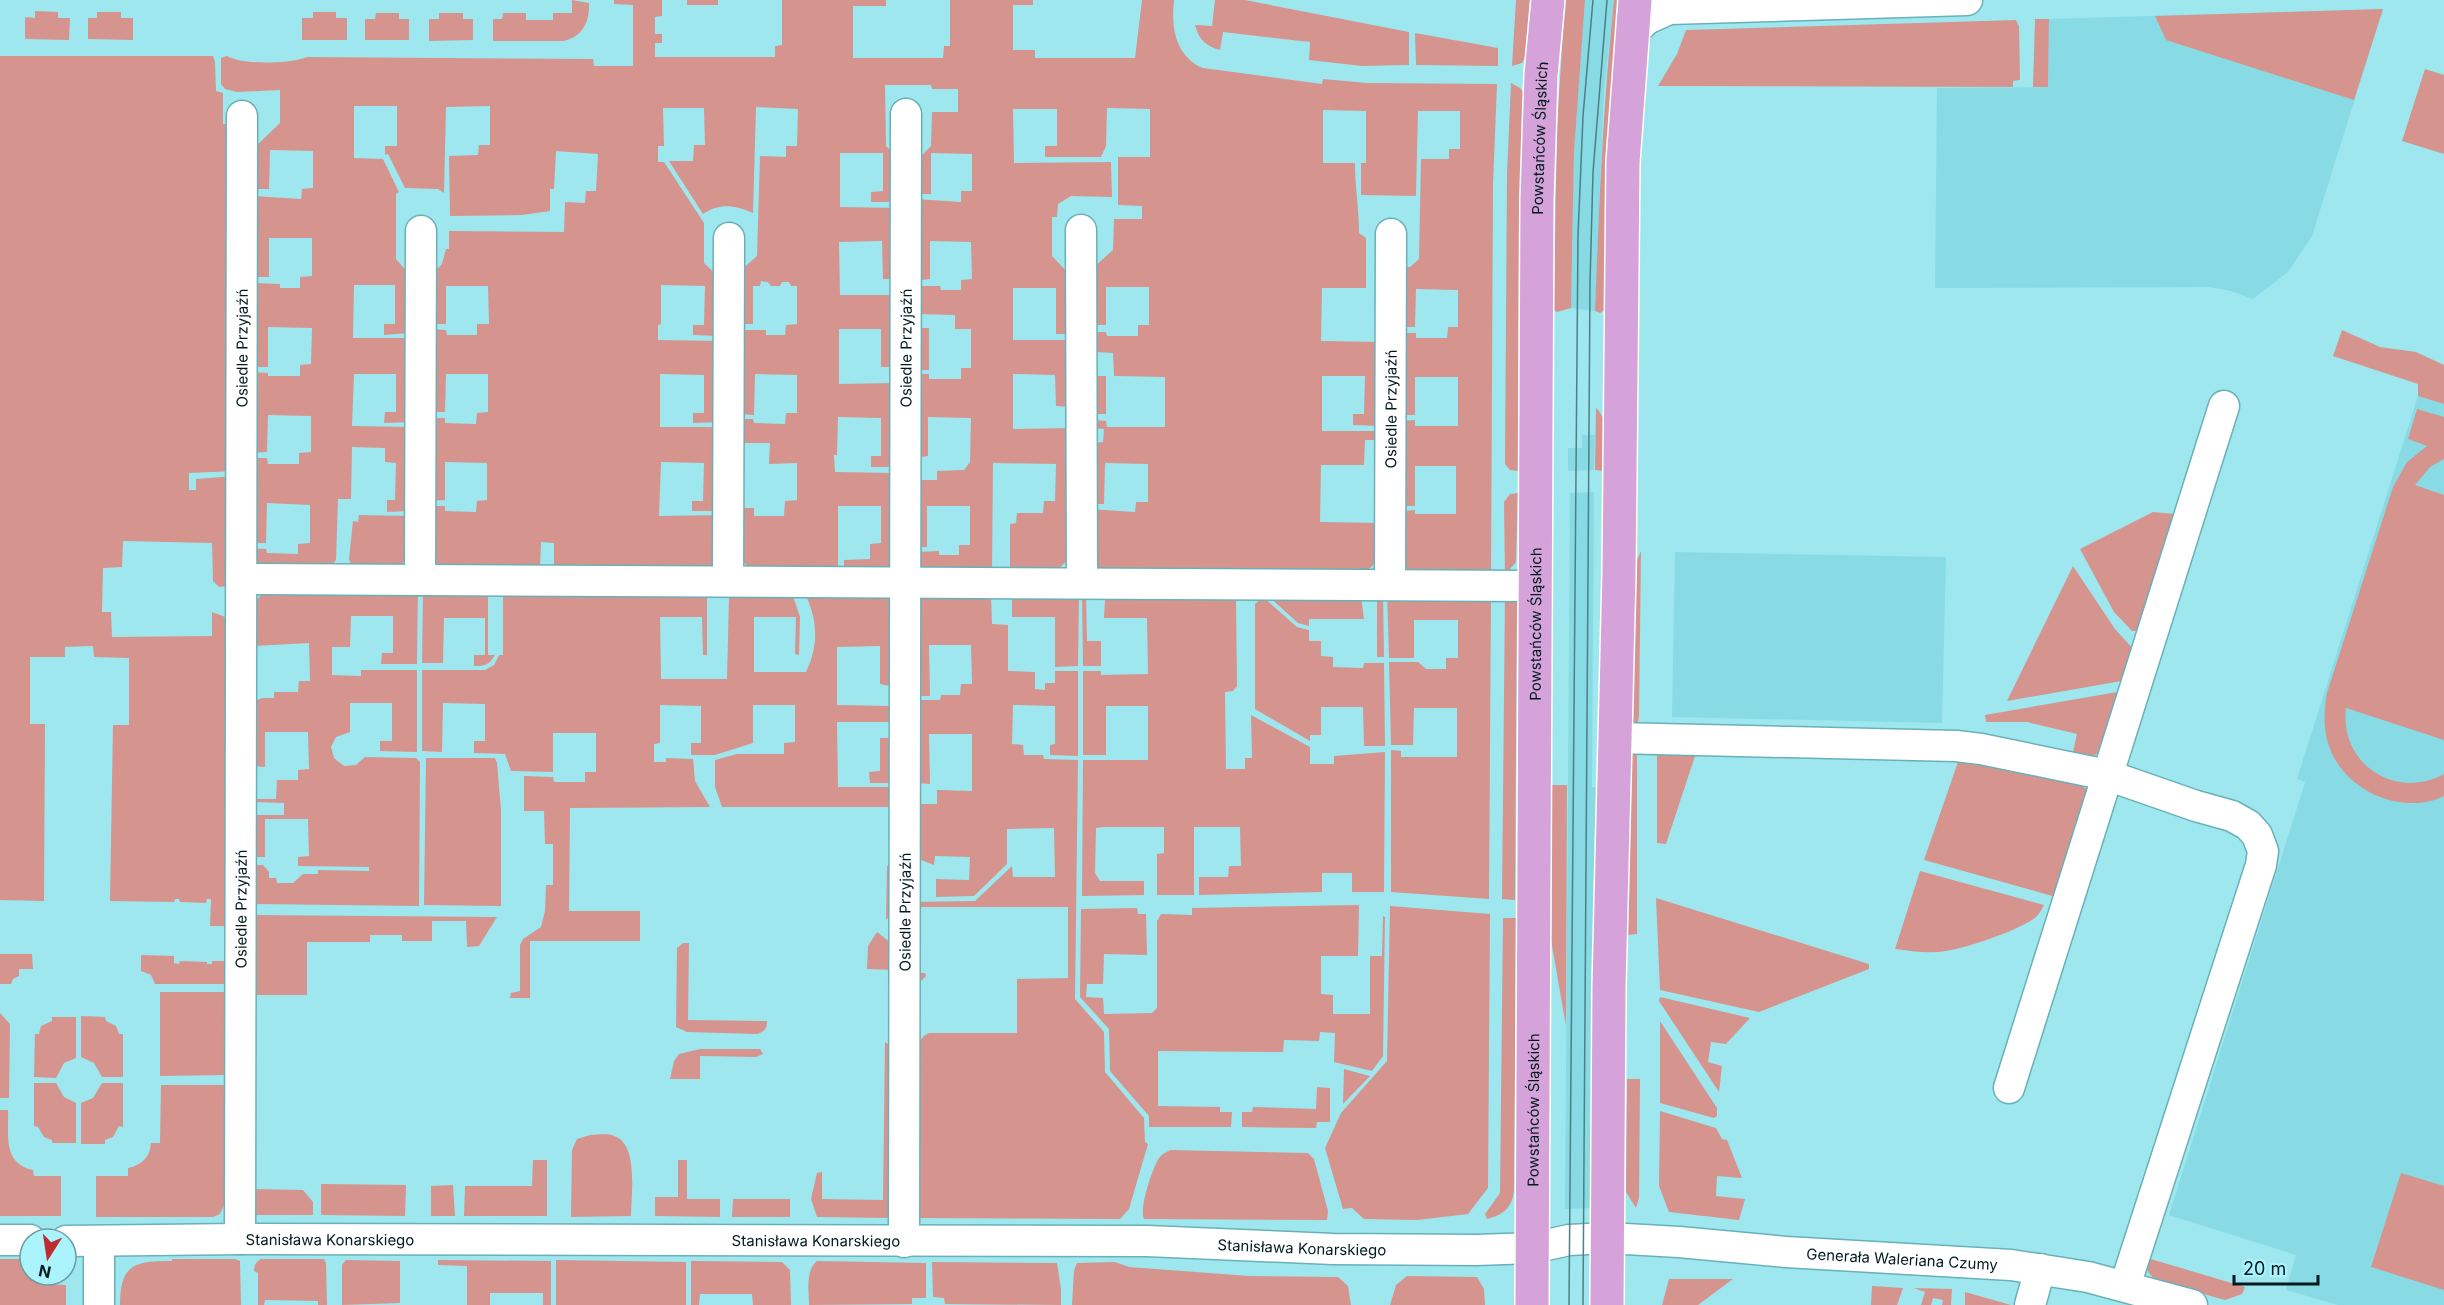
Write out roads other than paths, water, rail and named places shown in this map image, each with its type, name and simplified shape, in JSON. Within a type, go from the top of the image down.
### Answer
[{"type":"main road","name":"Powstańców Śląskich","points":[[1532,1305],[1537,200],[1542,68],[1548,0]]},
{"type":"main road","points":[[1607,1305],[1623,162],[1635,0]]},
{"type":"street","points":[[1632,33],[1660,4],[1967,0]]},
{"type":"street","name":"Osiedle Przyjaźń","points":[[904,1242],[906,114]]},
{"type":"street","name":"Osiedle Przyjaźń","points":[[240,1239],[243,579],[242,116]]},
{"type":"street","points":[[1081,230],[1082,583]]},
{"type":"street","points":[[420,580],[421,231]]},
{"type":"street","name":"Osiedle Przyjaźń","points":[[1390,585],[1391,234]]},
{"type":"street","points":[[728,581],[729,238]]},
{"type":"street","points":[[2009,1088],[2224,406]]},
{"type":"street","points":[[243,579],[1536,586]]},
{"type":"street","points":[[1615,738],[1956,746],[1981,749],[2107,775],[2232,816],[2248,825],[2257,835],[2262,851],[2261,865],[2125,1286]]},
{"type":"street","points":[[1533,1248],[1569,1240],[1608,1238]]},
{"type":"street","name":"Generała Waleriana Czumy","points":[[1608,1238],[2040,1269],[2125,1286],[2192,1305]]},
{"type":"street","name":"Stanisława Konarskiego","points":[[78,1241],[240,1239],[1147,1241],[1333,1249],[1533,1248]]},
{"type":"street","points":[[0,1240],[18,1240]]},
{"type":"street","points":[[99,1241],[99,1305]]},
{"type":"street","points":[[2030,1305],[2040,1269]]},
{"type":"tram line","points":[[1569,1305],[1578,235],[1583,116],[1593,0]]},
{"type":"tram line","points":[[1583,1305],[1590,283],[1593,172],[1607,0]]}]
